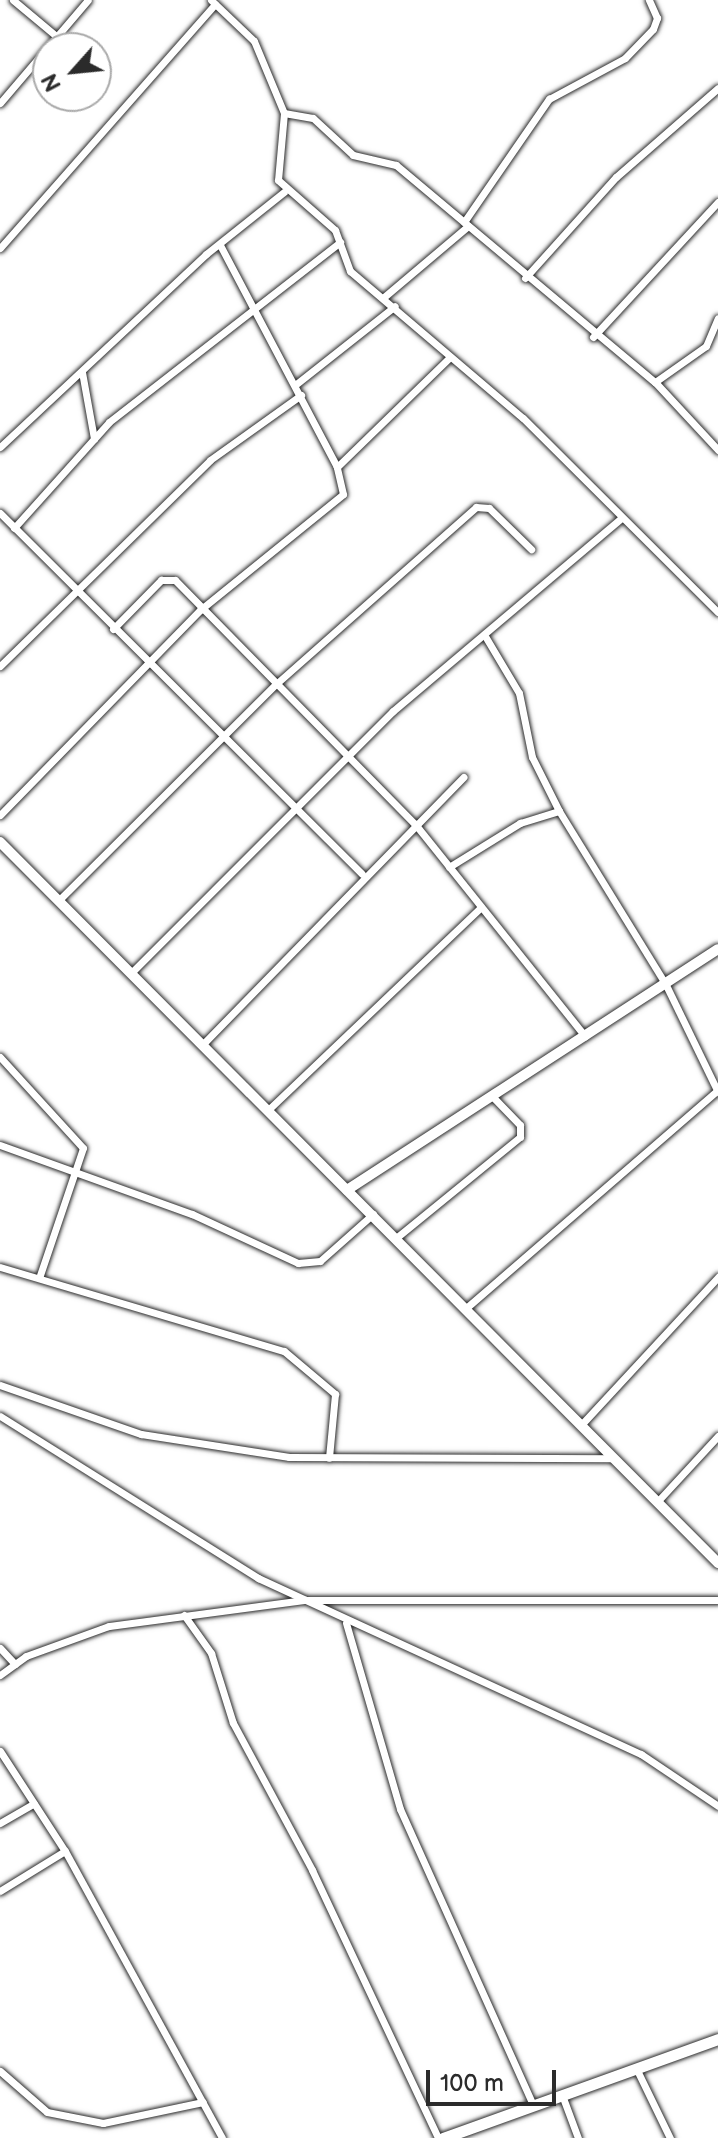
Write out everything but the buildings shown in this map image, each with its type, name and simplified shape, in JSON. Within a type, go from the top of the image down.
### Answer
[{"type":"main road","points":[[0,842],[718,1563]]},
{"type":"main road","points":[[347,1190],[718,949]]},
{"type":"main road","points":[[441,2138],[718,2039]]},
{"type":"street","points":[[13,0],[51,32]]},
{"type":"street","points":[[60,32],[88,0]]},
{"type":"street","points":[[384,297],[466,224],[549,99],[625,58],[653,29],[657,18],[649,0]]},
{"type":"street","points":[[0,248],[213,2],[254,41],[284,113],[277,173],[284,192],[322,215],[340,242],[350,271],[395,306],[523,418],[620,519],[718,612]]},
{"type":"street","points":[[0,103],[32,65]]},
{"type":"street","points":[[525,278],[627,167],[718,88]]},
{"type":"street","points":[[284,113],[313,118],[353,155],[396,165],[593,337],[655,382],[718,449]]},
{"type":"street","points":[[0,447],[220,245],[284,192]]},
{"type":"street","points":[[593,337],[718,202]]},
{"type":"street","points":[[14,528],[94,439],[250,310],[340,242]]},
{"type":"street","points":[[0,815],[200,610],[340,500],[337,467],[301,395],[250,310],[220,245]]},
{"type":"street","points":[[295,385],[395,306]]},
{"type":"street","points":[[655,382],[706,346],[718,318]]},
{"type":"street","points":[[337,467],[450,357]]},
{"type":"street","points":[[82,372],[94,439]]},
{"type":"street","points":[[0,666],[210,460],[301,395]]},
{"type":"street","points":[[59,900],[276,684],[476,507],[489,508],[531,549]]},
{"type":"street","points":[[0,513],[220,739],[362,874]]},
{"type":"street","points":[[132,972],[348,754],[620,519]]},
{"type":"street","points":[[0,529],[7,522]]},
{"type":"street","points":[[113,629],[166,577],[348,754],[415,824],[585,1036]]},
{"type":"street","points":[[465,1309],[718,1091],[665,983],[559,811],[532,757],[519,693],[485,636]]},
{"type":"street","points":[[203,1044],[362,874],[464,777]]},
{"type":"street","points":[[449,867],[520,823],[559,811]]},
{"type":"street","points":[[268,1110],[481,907]]},
{"type":"street","points":[[0,1057],[83,1148],[39,1278]]},
{"type":"street","points":[[396,1238],[520,1137],[520,1125],[492,1096]]},
{"type":"street","points":[[0,1145],[75,1176],[192,1214],[298,1263],[320,1261],[373,1214]]},
{"type":"street","points":[[0,1267],[284,1351],[335,1394],[329,1458]]},
{"type":"street","points":[[581,1425],[718,1277]]},
{"type":"street","points":[[0,1385],[141,1434],[329,1458],[614,1458]]},
{"type":"street","points":[[0,1416],[346,1623],[641,1754],[718,1806]]},
{"type":"street","points":[[657,1502],[718,1436]]},
{"type":"street","points":[[0,1675],[15,1664],[109,1626],[304,1600],[718,1600]]},
{"type":"street","points":[[184,1615],[211,1653],[233,1723],[305,1856],[441,2138]]},
{"type":"street","points":[[346,1623],[400,1809],[533,2105]]},
{"type":"street","points":[[0,1648],[15,1664]]},
{"type":"street","points":[[0,1751],[65,1851],[222,2138]]},
{"type":"street","points":[[0,1823],[34,1803]]},
{"type":"street","points":[[0,1891],[65,1851]]},
{"type":"street","points":[[636,2068],[670,2138]]},
{"type":"street","points":[[0,2071],[47,2112],[103,2123],[203,2102]]},
{"type":"street","points":[[562,2095],[578,2138]]}]
